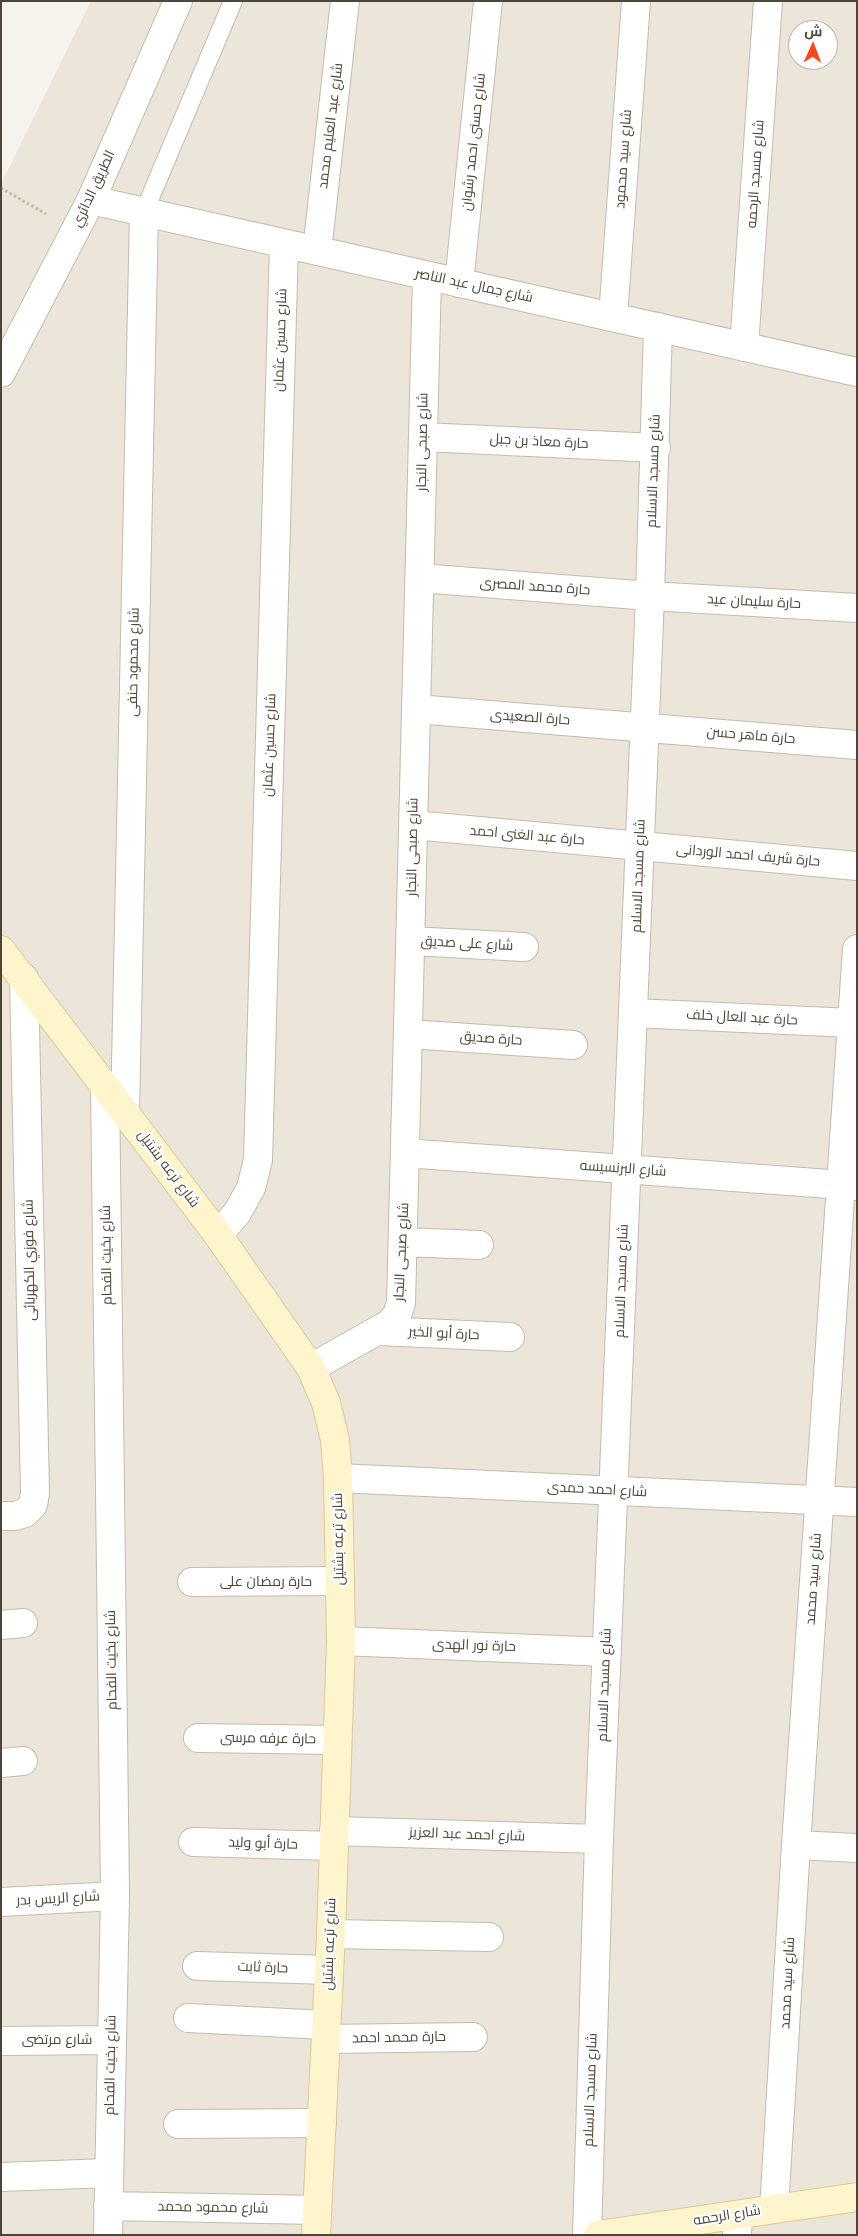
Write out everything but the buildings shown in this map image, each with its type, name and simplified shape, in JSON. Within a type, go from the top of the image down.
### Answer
[{"type":"street","name":"الطريق الدائري","points":[[1,373],[91,200],[178,1]]},
{"type":"street","name":"شارع عبد العليم محمد","points":[[317,251],[345,1]]},
{"type":"street","name":"شارع حسنى احمد رشوان","points":[[459,283],[488,1]]},
{"type":"street","name":"شارع سيد محمود","points":[[613,317],[636,1]]},
{"type":"street","name":"شارع مسجد الرحمه","points":[[744,347],[768,1]]},
{"type":"street","name":"شارع جمال عبد الناصر","points":[[91,200],[427,277],[857,372]]},
{"type":"street","name":"شارع محمود حنفى","points":[[125,1112],[144,212]]},
{"type":"street","name":"شارع حسين عثمان","points":[[218,1235],[237,1213],[251,1188],[258,1160],[284,244]]},
{"type":"street","name":"شارع صبحى النجار","points":[[311,1368],[389,1324],[397,1315],[401,1303],[427,277]]},
{"type":"street","name":"شارع مسجد الاسلام","points":[[587,2235],[599,1839],[656,448],[658,327]]},
{"type":"street","name":"حارة معاذ بن جبل","points":[[423,437],[656,448]]},
{"type":"street","name":"حارة محمد المصرى","points":[[420,578],[650,596]]},
{"type":"street","name":"حارة سليمان عيد","points":[[650,596],[857,608]]},
{"type":"street","name":"حارة الصعيدى","points":[[416,709],[645,726]]},
{"type":"street","name":"حارة ماهر حسن","points":[[645,726],[857,745]]},
{"type":"street","name":"حارة عبد الغنى احمد","points":[[414,825],[640,846]]},
{"type":"street","name":"حارة شريف احمد الوردانى","points":[[640,846],[857,866]]},
{"type":"street","name":"شارع على صديق","points":[[411,941],[524,947]]},
{"type":"street","name":"شارع ترعه بشتيل","points":[[1,950],[14,974],[105,1086],[218,1235],[311,1368],[328,1412],[335,1440],[338,1478],[341,1641],[331,1934],[317,2222]]},
{"type":"street","name":"شارع سيد محمد","points":[[774,2209],[819,1500],[849,1186],[852,1023],[857,950]]},
{"type":"street","name":"شارع فوزي الكهربائى","points":[[1,1516],[16,1516],[26,1513],[32,1505],[35,1493],[14,974]]},
{"type":"street","name":"حارة عبد العال خلف","points":[[633,1013],[852,1023]]},
{"type":"street","name":"حارة صديق","points":[[408,1034],[573,1045]]},
{"type":"street","name":"شارع بخيت الفحام","points":[[105,1086],[115,1896],[108,2235]]},
{"type":"street","name":"شارع البرنسيسه","points":[[405,1153],[849,1186]]},
{"type":"street","points":[[403,1242],[479,1244]]},
{"type":"street","name":"حارة أبو الخير","points":[[379,1331],[510,1337]]},
{"type":"street","name":"شارع احمد حمدى","points":[[338,1478],[857,1502]]},
{"type":"street","name":"حارة رمضان على","points":[[192,1582],[340,1581]]},
{"type":"street","name":"حارة نور الهدى","points":[[341,1641],[607,1652]]},
{"type":"street","name":"حارة عرفه مرسى","points":[[198,1738],[337,1740]]},
{"type":"street","name":"شارع احمد عبد العزيز","points":[[334,1839],[599,1839]]},
{"type":"street","name":"حارة أبو وليد","points":[[193,1842],[334,1839]]},
{"type":"street","points":[[796,1845],[857,1848]]},
{"type":"street","name":"شارع الريس بدر","points":[[1,1902],[115,1896]]},
{"type":"street","points":[[331,1934],[489,1937]]},
{"type":"street","name":"حارة ثابت","points":[[197,1966],[329,1970]]},
{"type":"street","name":"حارة محمد احمد","points":[[188,2018],[326,2032],[473,2036]]},
{"type":"street","name":"شارع مرتضى","points":[[1,2041],[112,2040]]},
{"type":"street","points":[[178,2124],[322,2123]]},
{"type":"street","points":[[1,2177],[108,2173]]},
{"type":"street","name":"شارع الرحمه","points":[[598,2235],[737,2225],[774,2209],[857,2197]]},
{"type":"street","name":"شارع محمود محمد","points":[[108,2206],[317,2222]]},
{"type":"lane","points":[[144,212],[233,1]]},
{"type":"path","points":[[1,188],[31,207]]},
{"type":"shaded area","points":[[91,1],[857,1],[857,2235],[1,2235],[1,184]]}]
